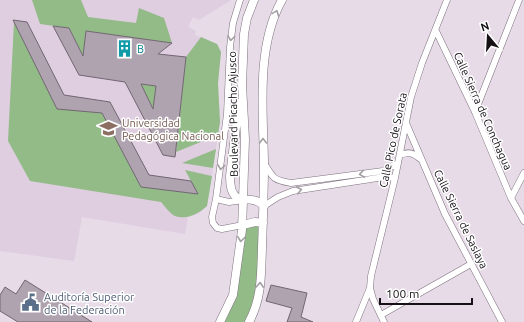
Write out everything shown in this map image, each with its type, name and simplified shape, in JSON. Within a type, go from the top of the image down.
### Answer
[{"type":"main road","name":"Boulevard Picacho Ajusco","points":[[220,322],[233,295],[243,225],[245,139],[242,85],[244,34],[247,18],[254,0]]},
{"type":"main road","points":[[249,322],[260,294],[264,206],[262,92],[268,41],[273,22],[282,0]]},
{"type":"main road","points":[[242,85],[230,181],[232,193],[244,200],[255,200],[260,202],[264,206]]},
{"type":"main road","points":[[243,225],[255,222],[263,223]]},
{"type":"street","points":[[240,0],[233,24],[231,39],[228,114],[212,217],[216,228],[222,229],[243,225]]},
{"type":"street","name":"Calle Pico de Sorata","points":[[356,322],[370,288],[371,276],[395,178],[411,98],[422,63],[436,31],[447,0]]},
{"type":"street","points":[[475,112],[519,0]]},
{"type":"street","name":"Calle Sierra de Conchagua","points":[[436,31],[475,112],[511,198],[524,221]]},
{"type":"street","name":"Calle Sierra de Saslaya","points":[[406,123],[420,160],[445,214],[502,322]]},
{"type":"street","points":[[400,155],[411,153],[420,160]]},
{"type":"street","points":[[264,162],[274,179],[291,183],[383,171],[398,163]]},
{"type":"street","points":[[511,198],[524,173]]},
{"type":"street","points":[[264,206],[278,197],[300,189],[384,178],[395,178]]},
{"type":"street","points":[[216,199],[229,202],[244,200]]},
{"type":"street","points":[[381,315],[471,264]]},
{"type":"street","name":"Calle Pico de Sorata","points":[[370,288],[384,322]]},
{"type":"shaded area","name":"Universidad Pedagógica Nacional","points":[[0,0],[231,0],[199,20],[193,17],[188,27],[196,31],[195,35],[217,44],[221,52],[218,83],[220,122],[207,206],[198,214],[188,217],[185,234],[82,217],[74,261],[0,251]]},
{"type":"green space","points":[[32,0],[81,0],[88,17],[136,23],[139,8],[164,18],[172,43],[86,31],[83,56],[69,28],[40,24]]},
{"type":"green space","points":[[14,22],[57,108],[102,113],[141,187],[198,194],[185,170],[212,176],[207,206],[192,216],[179,217],[171,213],[161,202],[30,181],[8,141]]},
{"type":"green space","points":[[201,37],[217,44],[221,52],[218,83],[220,122],[218,135],[176,152],[186,57]]},
{"type":"green space","points":[[141,84],[156,86],[153,109]]},
{"type":"green space","points":[[216,149],[213,168],[182,163]]},
{"type":"green space","points":[[244,225],[263,225],[259,293],[248,322],[220,322],[233,295]]},
{"type":"building","points":[[13,20],[27,22],[64,95],[110,102],[149,175],[191,181],[198,194],[141,187],[102,113],[57,109]]},
{"type":"building","points":[[53,26],[69,28],[83,56],[86,31],[172,43],[158,54],[186,57],[175,157],[163,155],[125,82],[79,75]],"holes":[[[141,84],[156,86],[153,109]]]},
{"type":"building","name":"Auditoría Superior de la Federación","points":[[25,280],[92,322],[18,322],[0,311],[0,295],[5,287],[16,294]]},
{"type":"building","points":[[271,285],[307,293],[301,317],[313,322],[287,322],[292,308],[266,301]]},
{"type":"place","name":"B","points":[[124,49]]},
{"type":"place","name":"Universidad Pedagógica Nacional","points":[[109,129]]},
{"type":"place","name":"Auditoría Superior de la Federación","points":[[31,303]]}]
